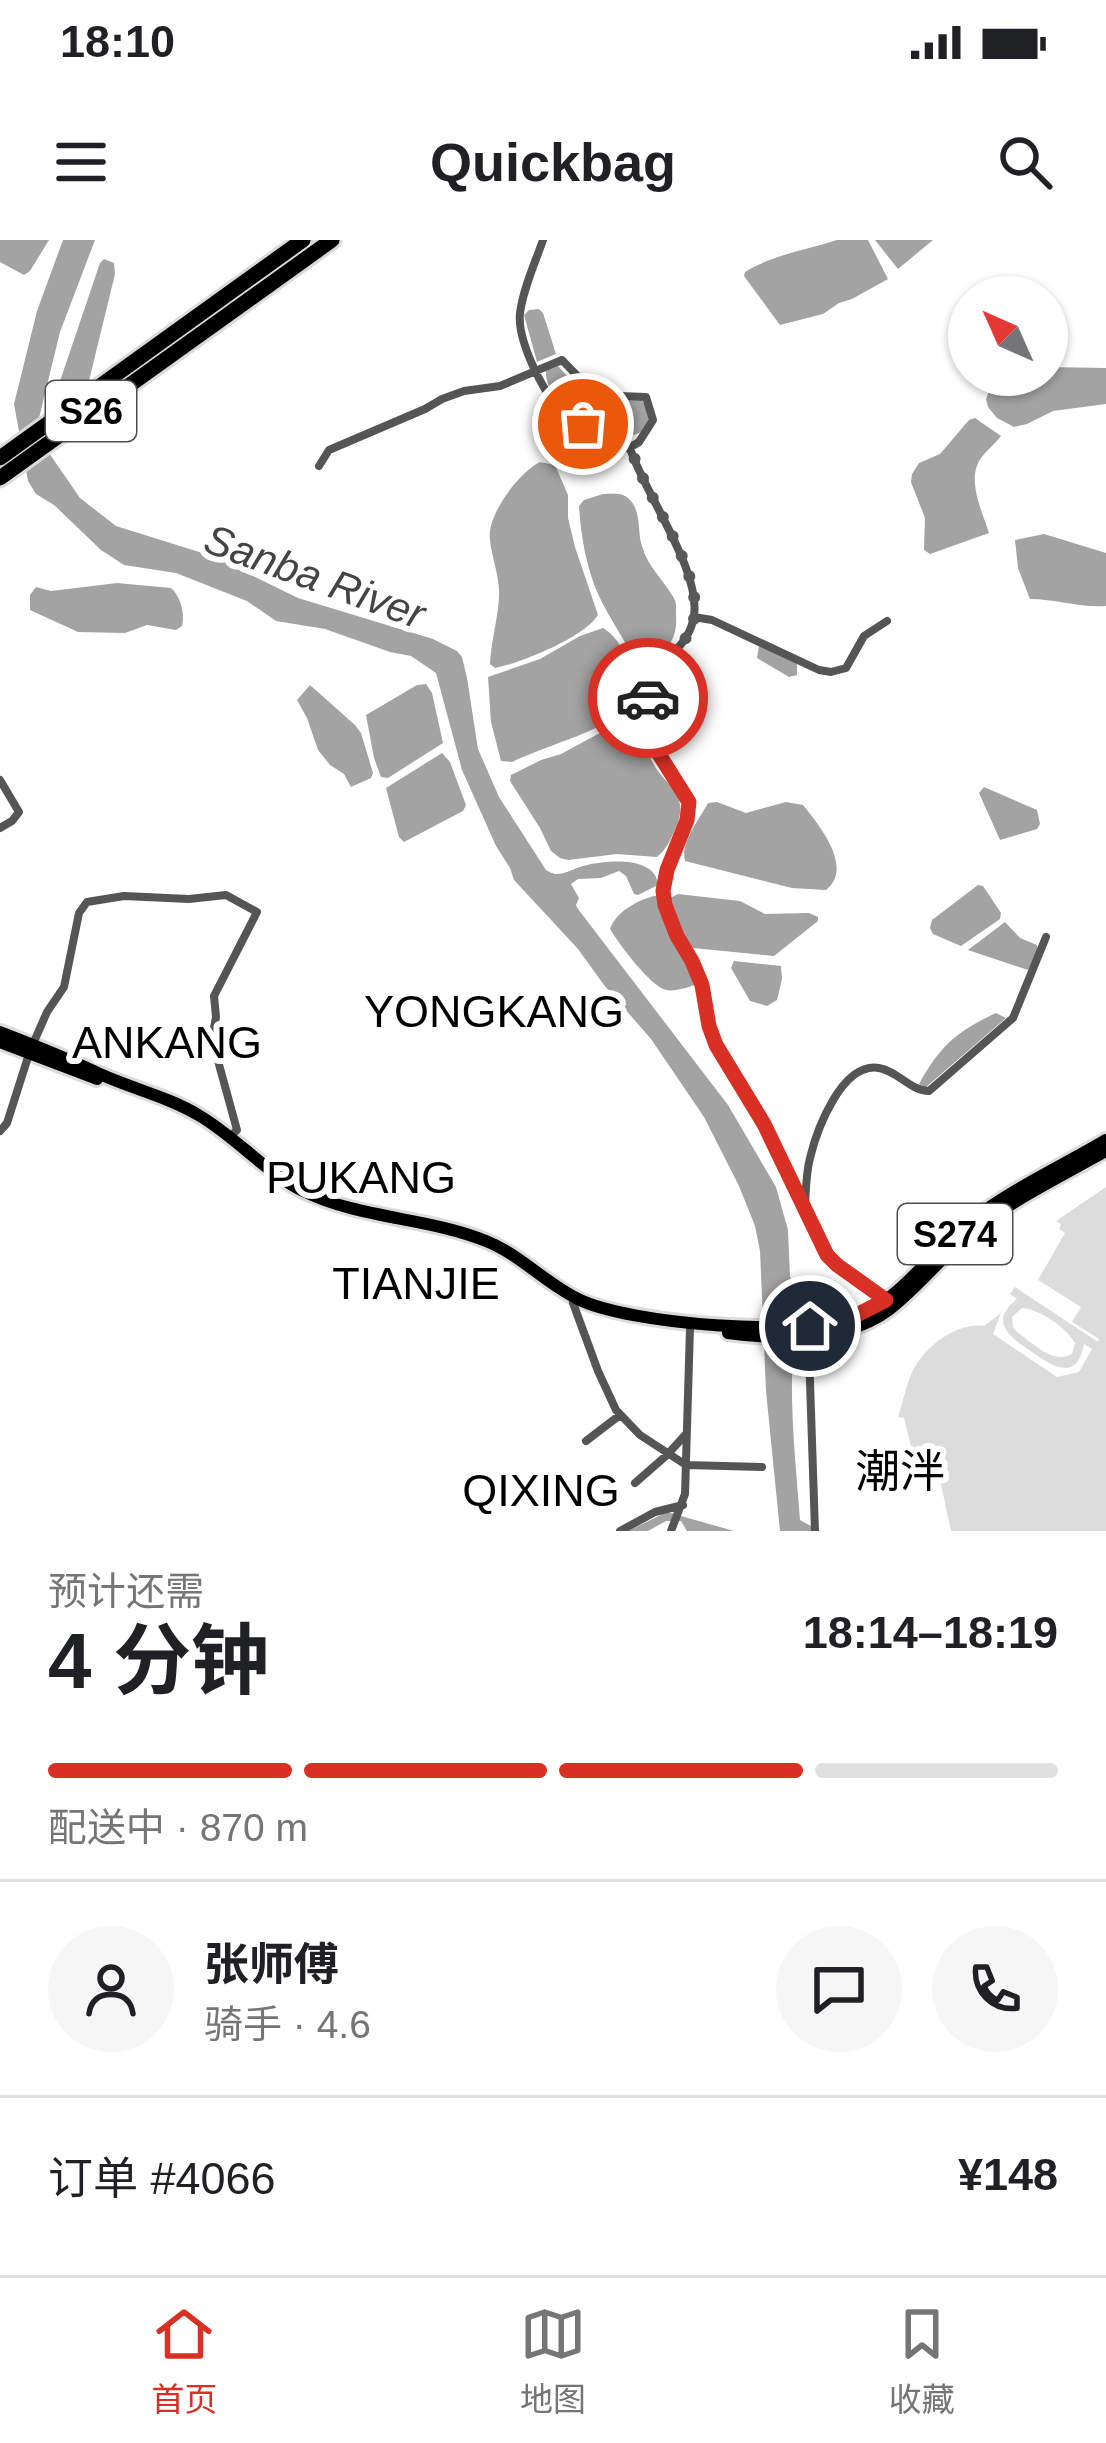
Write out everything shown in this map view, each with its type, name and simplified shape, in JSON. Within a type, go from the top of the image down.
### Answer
[{"type":"highway","name":"S26","points":[[0,478],[303,240]]},
{"type":"highway","name":"S26","points":[[0,458],[332,240]]},
{"type":"main road","name":"S274","points":[[0,1031],[193,1119],[299,1196],[342,1212],[440,1232],[484,1247],[573,1303],[619,1319],[690,1328],[752,1332],[849,1329],[886,1312],[977,1227],[1106,1151]]},
{"type":"main road","name":"S274","points":[[0,1042],[31,1049],[179,1105],[209,1121],[302,1191],[486,1241],[588,1304],[752,1332]]},
{"type":"main road","name":"S274","points":[[815,1332],[886,1300],[972,1220],[1106,1140]]},
{"type":"street","points":[[543,240],[520,317],[536,370],[554,404],[569,417],[629,448],[693,591],[694,617],[683,642],[647,688],[657,751],[690,807],[670,859],[664,898],[702,985],[716,1045],[764,1124],[824,1249],[831,1260],[886,1300]]},
{"type":"street","points":[[319,466],[332,448],[464,391],[500,386],[562,360],[592,395],[583,424]]},
{"type":"street","points":[[592,395],[646,397],[653,421],[629,448]]},
{"type":"street","points":[[694,617],[712,620],[831,672],[846,668],[864,636],[887,621]]},
{"type":"street","points":[[0,780],[19,814],[0,828]]},
{"type":"street","points":[[0,1131],[7,1123],[46,1012],[64,987],[80,913],[87,902],[124,896],[232,897],[257,912],[214,996],[212,1039],[237,1130],[230,1138]]},
{"type":"street","points":[[805,1206],[815,1142],[847,1081],[862,1069],[877,1067],[920,1091],[929,1090],[1012,1018],[1046,937]]},
{"type":"street","points":[[573,1303],[620,1415],[640,1435],[686,1465],[762,1467]]},
{"type":"street","points":[[673,1528],[681,1509],[686,1465],[690,1328]]},
{"type":"street","points":[[815,1332],[809,1352],[815,1531]]},
{"type":"street","points":[[586,1441],[620,1415]]},
{"type":"street","points":[[635,1483],[686,1433]]},
{"type":"street","points":[[620,1531],[655,1512],[681,1509]]},
{"type":"shaded area","points":[[0,240],[49,240],[24,275],[0,262]]},
{"type":"shaded area","points":[[63,240],[95,240],[60,332],[39,418],[49,453],[80,498],[116,526],[212,556],[298,598],[433,639],[457,651],[467,678],[478,749],[499,797],[546,870],[559,874],[616,861],[639,864],[655,875],[658,885],[638,895],[619,871],[571,884],[579,898],[578,909],[728,1105],[776,1187],[788,1230],[790,1276],[805,1318],[796,1321],[792,1370],[800,1520],[820,1531],[780,1531],[766,1391],[760,1251],[739,1186],[704,1117],[651,1039],[514,880],[462,770],[436,673],[411,656],[325,629],[276,621],[247,601],[176,573],[124,565],[36,494],[28,481],[14,404],[37,311]]},
{"type":"shaded area","points":[[837,240],[868,240],[888,279],[823,314],[780,325],[745,272]]},
{"type":"shaded area","points":[[875,240],[933,240],[898,269]]},
{"type":"shaded area","points":[[104,259],[114,263],[115,274],[88,385],[74,387],[60,381]]},
{"type":"shaded area","points":[[539,309],[556,354],[537,362],[524,315]]},
{"type":"shaded area","points":[[558,366],[587,398],[581,414],[574,415],[548,384],[546,371]]},
{"type":"shaded area","points":[[1068,367],[1106,368],[1106,404],[1053,411],[1014,427],[997,418],[986,399],[1068,396]]},
{"type":"shaded area","points":[[642,400],[651,414],[636,434],[590,420],[594,401]]},
{"type":"shaded area","points":[[975,418],[1001,436],[981,458],[975,475],[989,533],[930,554],[924,550],[925,518],[912,474],[919,463],[940,454]]},
{"type":"shaded area","points":[[540,462],[555,465],[568,495],[575,547],[598,615],[567,640],[495,668],[490,664],[499,589],[490,530],[506,496]]},
{"type":"shaded area","points":[[603,494],[624,496],[634,505],[645,553],[675,602],[672,639],[664,651],[642,665],[637,664],[602,603],[585,551],[579,506]]},
{"type":"shaded area","points":[[1044,534],[1106,553],[1106,606],[1030,599],[1018,568],[1015,540]]},
{"type":"shaded area","points":[[117,583],[171,588],[181,606],[182,626],[176,630],[147,625],[125,633],[78,632],[30,610],[30,595],[36,587],[51,591]]},
{"type":"shaded area","points":[[603,628],[628,660],[636,701],[596,728],[512,762],[501,761],[491,722],[488,677],[540,659]]},
{"type":"shaded area","points":[[759,646],[797,663],[797,675],[789,677],[757,658]]},
{"type":"shaded area","points":[[426,684],[443,743],[388,778],[381,777],[366,715]]},
{"type":"shaded area","points":[[310,685],[361,733],[371,778],[351,787],[318,750],[297,700]]},
{"type":"shaded area","points":[[635,714],[655,767],[680,804],[669,842],[657,857],[560,858],[551,851],[510,781],[511,775]]},
{"type":"shaded area","points":[[442,753],[466,805],[463,811],[404,842],[386,788]]},
{"type":"shaded area","points":[[984,787],[1037,810],[1037,829],[1000,840],[979,793]]},
{"type":"shaded area","points":[[786,802],[803,805],[836,859],[834,881],[826,890],[792,888],[685,861],[691,832],[708,803],[746,813]]},
{"type":"shaded area","points":[[978,885],[1001,913],[1000,919],[961,946],[933,934],[932,920]]},
{"type":"shaded area","points":[[678,894],[740,901],[765,914],[809,913],[818,921],[774,956],[693,948],[684,943],[668,899]]},
{"type":"shaded area","points":[[659,895],[671,933],[697,984],[674,990],[659,987],[610,929],[630,906]]},
{"type":"shaded area","points":[[1005,922],[1020,938],[1037,945],[1028,970],[968,950]]},
{"type":"shaded area","points":[[734,961],[781,966],[777,1000],[767,1006],[750,1001],[731,968]]},
{"type":"shaded area","points":[[996,1013],[1006,1018],[925,1088],[919,1084],[951,1041]]},
{"type":"shaded area","points":[[1106,1187],[1106,1531],[951,1531],[939,1475],[919,1478],[904,1418],[898,1417],[908,1382],[918,1361],[942,1338],[963,1328],[984,1326],[1001,1313],[993,1334],[1057,1377],[1079,1372],[1092,1349],[1084,1344],[1076,1363],[1056,1366],[1016,1341],[1003,1322],[1017,1299],[1010,1294],[1015,1287],[1098,1342],[1072,1322],[1081,1307],[1038,1280],[1065,1233],[1056,1221]],"holes":[[[1022,1308],[1065,1331],[1075,1343],[1072,1354],[1050,1355],[1017,1332],[1012,1317]]]},
{"type":"shaded area","points":[[667,1512],[734,1531],[687,1531],[681,1521],[666,1521],[648,1531],[628,1531]]},
{"type":"way so far","points":[[583,424],[620,440],[632,451],[693,591],[694,617],[688,634],[652,676],[648,698]]},
{"type":"district","name":"YONGKANG","points":[[494,1011]]},
{"type":"district","name":"ANKANG","points":[[167,1042]]},
{"type":"district","name":"PUKANG","points":[[361,1177]]},
{"type":"district","name":"TIANJIE","points":[[416,1283]]},
{"type":"district","name":"潮泮","points":[[900,1471]]},
{"type":"district","name":"QIXING","points":[[541,1490]]},
{"type":"route","points":[[648,698],[657,751],[690,807],[663,891],[677,936],[702,985],[710,1032],[764,1124],[827,1255],[886,1300],[847,1320],[810,1326]]},
{"type":"water label","name":"Sanba River","points":[[315,576]]}]
